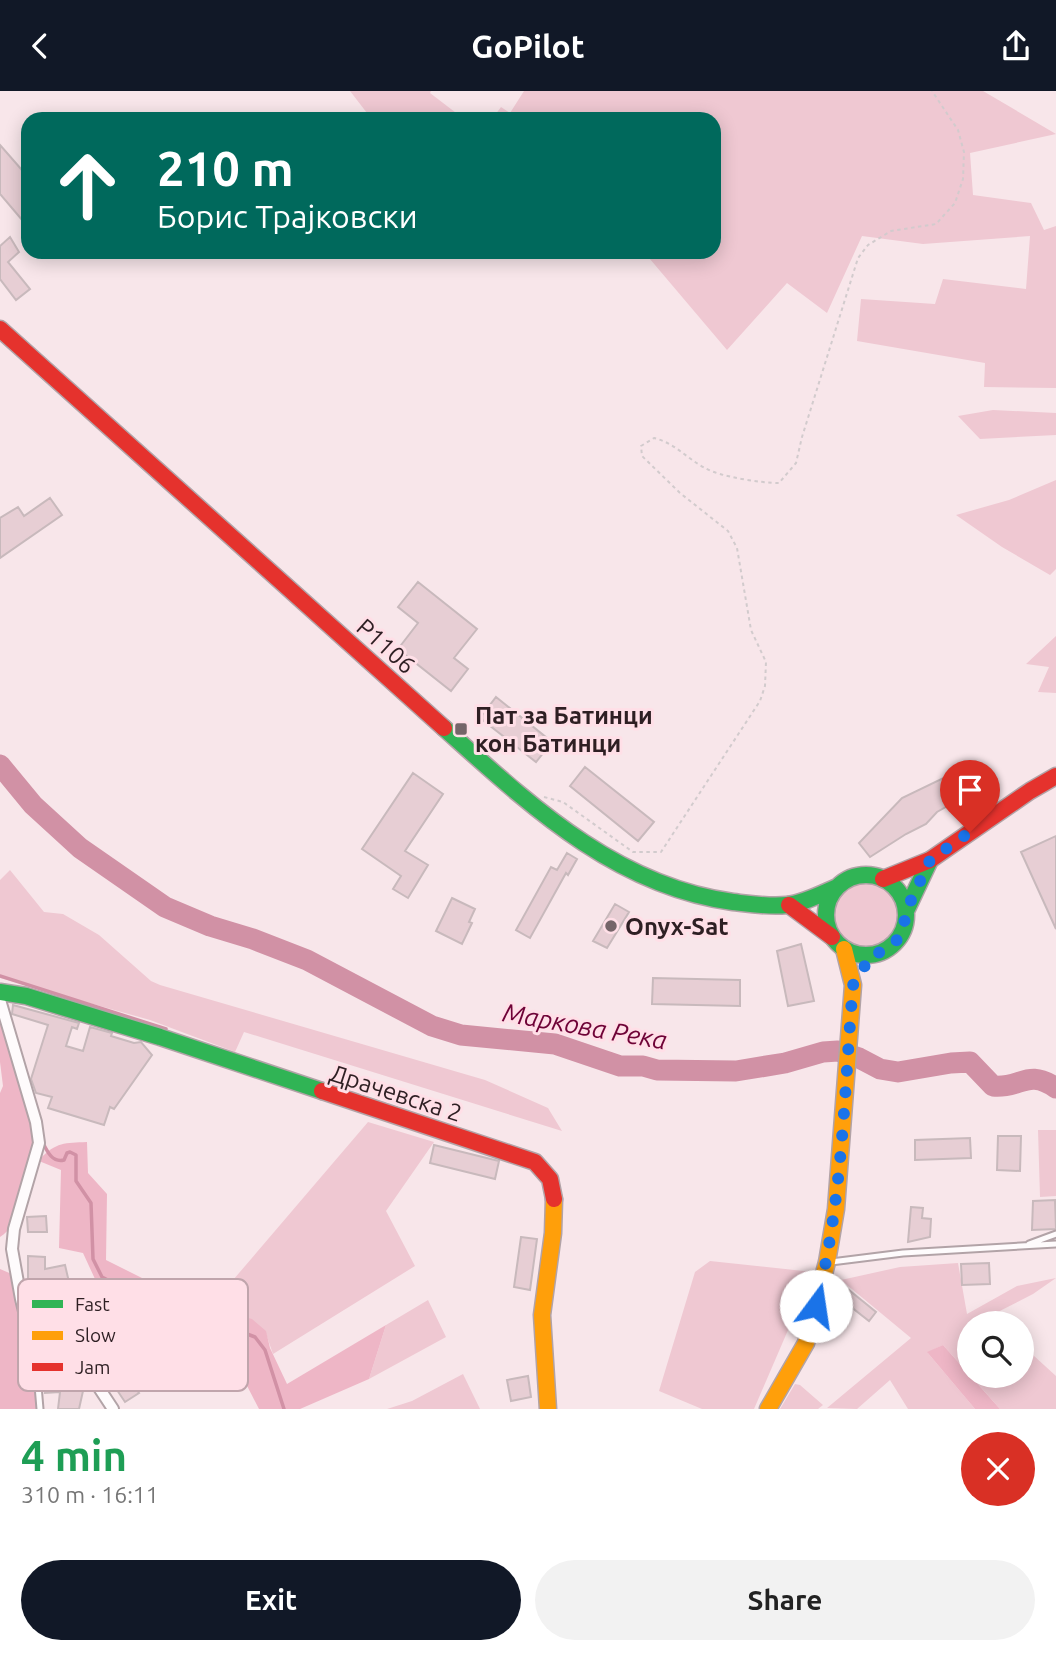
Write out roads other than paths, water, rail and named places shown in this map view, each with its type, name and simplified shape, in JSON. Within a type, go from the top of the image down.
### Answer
[{"type":"main road","name":"P1106","points":[[0,329],[529,804],[574,839],[639,877],[663,887],[713,900],[789,905]]},
{"type":"main road","points":[[883,879],[930,860],[1056,776]]},
{"type":"main road","points":[[789,905],[845,949],[858,954],[882,952],[897,940],[903,931],[906,911],[930,860]]},
{"type":"main road","points":[[789,905],[837,887],[859,875],[891,883],[901,895],[906,911]]},
{"type":"main road","points":[[832,937],[827,923],[827,907],[837,887]]},
{"type":"main road","points":[[768,1409],[806,1343],[827,1262],[836,1209],[853,985],[845,949]]},
{"type":"main road","points":[[853,985],[872,954]]},
{"type":"main road","name":"Драчевска 2","points":[[0,992],[26,996],[160,1037],[535,1162],[550,1177],[554,1191],[542,1317],[548,1409]]},
{"type":"street","points":[[0,1000],[36,1122],[39,1143],[14,1229],[12,1249],[18,1282]]},
{"type":"street","points":[[101,1391],[113,1409]]},
{"type":"lane","points":[[1023,1246],[1056,1234]]},
{"type":"lane","points":[[827,1262],[903,1253],[1056,1244]]},
{"type":"lane","points":[[38,1391],[40,1409]]},
{"type":"waterway","name":"Маркова Река","points":[[0,765],[33,805],[80,848],[165,907],[307,960],[432,1026],[461,1035],[555,1044],[620,1066],[643,1066],[657,1070],[736,1071],[838,1051],[880,1069],[898,1072],[970,1062],[993,1086],[1011,1085],[1031,1079],[1046,1082],[1056,1088]]},
{"type":"waterway","points":[[0,976],[166,1029]]},
{"type":"waterway","points":[[42,1141],[56,1160],[64,1160],[70,1152],[76,1155],[76,1181],[91,1203],[93,1259],[102,1277],[106,1279]]},
{"type":"waterway","points":[[248,1334],[255,1337],[265,1350],[284,1409]]},
{"type":"place","name":"Пат за Батинци кон Батинци","points":[[461,729]]},
{"type":"place","name":"Onyx-Sat","points":[[611,926]]}]
